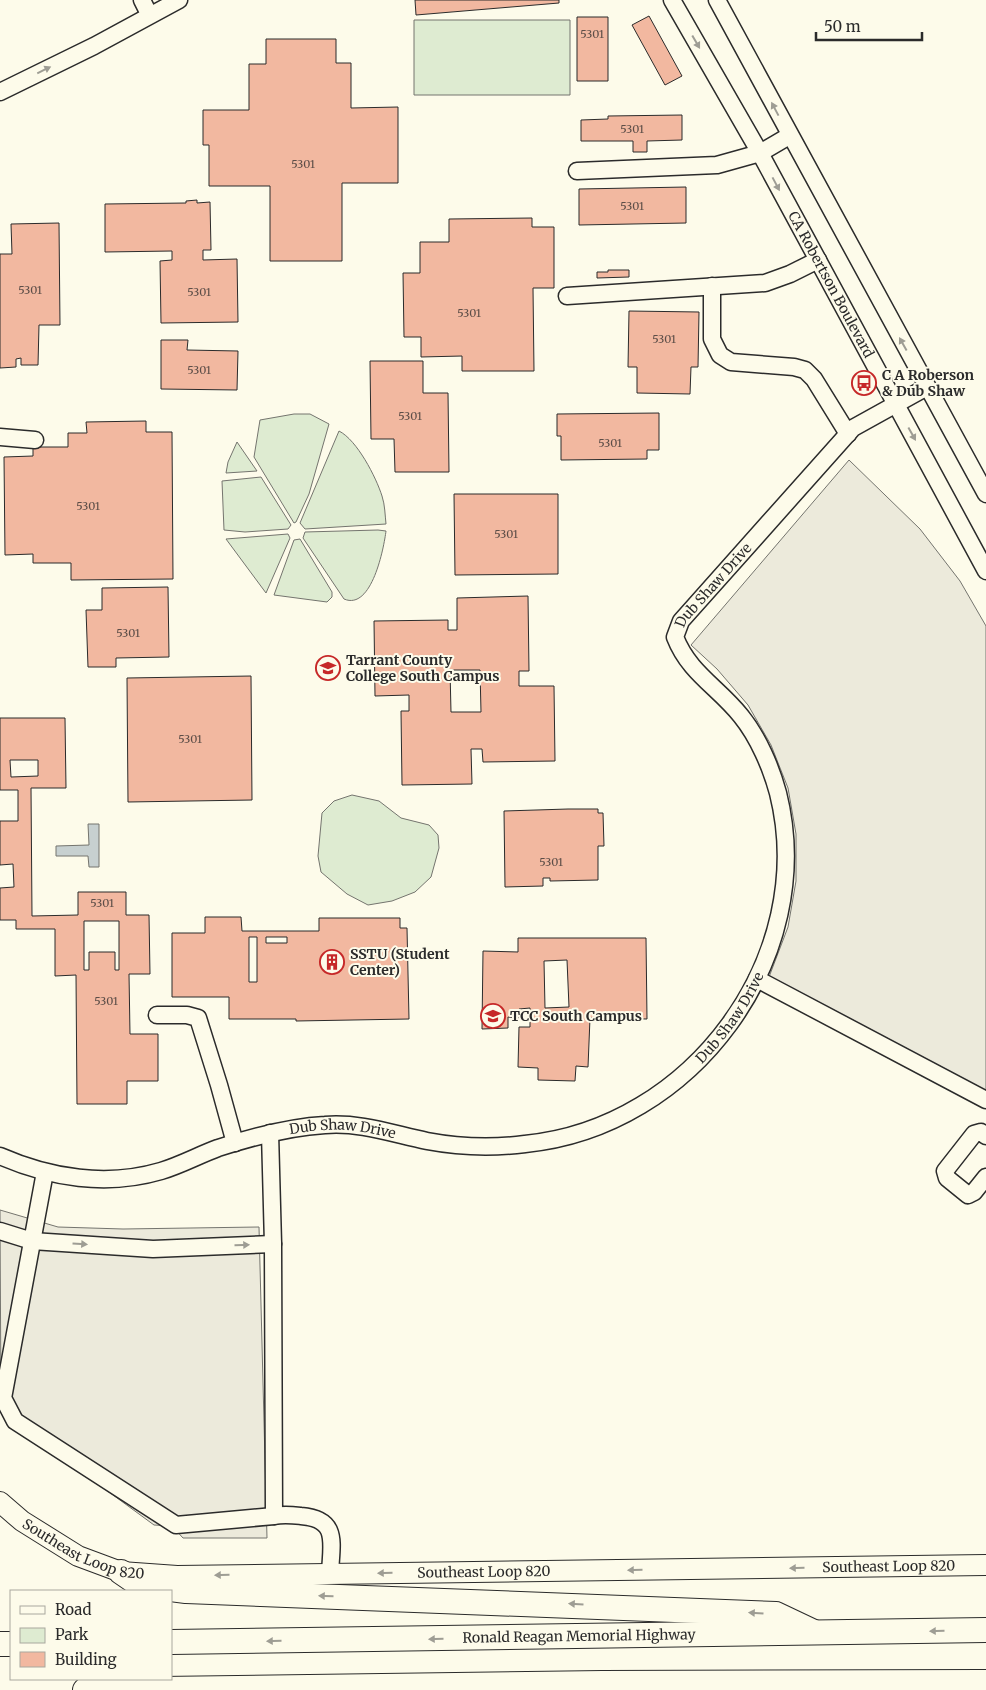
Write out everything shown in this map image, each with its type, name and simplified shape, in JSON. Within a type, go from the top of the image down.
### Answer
[{"type":"highway","points":[[121,1572],[140,1586],[186,1591],[776,1614],[817,1634]]},
{"type":"highway","name":"Ronald Reagan Memorial Highway","points":[[172,1642],[817,1634],[986,1630]]},
{"type":"highway","points":[[86,1690],[595,1687],[986,1682]]},
{"type":"main road","name":"Southeast Loop 820","points":[[0,1502],[22,1521],[78,1556],[121,1572],[177,1576],[986,1565]]},
{"type":"street","points":[[0,92],[94,46],[145,7],[179,0]]},
{"type":"street","name":"CA Robertson Boulevard","points":[[672,0],[760,153],[986,571]]},
{"type":"street","points":[[717,0],[789,136],[986,494]]},
{"type":"street","points":[[577,171],[708,166],[760,153],[789,136]]},
{"type":"street","points":[[567,296],[765,283],[790,274],[818,260]]},
{"type":"street","points":[[712,286],[712,339],[720,355],[731,362],[794,367],[805,370],[814,379],[848,434]]},
{"type":"street","name":"Dub Shaw Drive","points":[[0,1156],[45,1172],[77,1178],[106,1179],[160,1171],[234,1143],[270,1133],[328,1124],[383,1130],[429,1141],[480,1147],[526,1144],[568,1137],[610,1122],[656,1096],[692,1068],[717,1042],[736,1016],[757,979],[780,919],[787,851],[778,792],[759,744],[741,716],[683,657],[675,637],[681,621],[848,434],[895,404],[927,387]]},
{"type":"street","points":[[0,437],[35,440]]},
{"type":"street","points":[[757,979],[986,1100]]},
{"type":"street","points":[[157,1015],[187,1015],[198,1018],[219,1085],[234,1143]]},
{"type":"street","points":[[986,1136],[981,1132],[974,1134],[945,1170],[947,1178],[968,1195],[974,1192],[986,1177]]},
{"type":"street","points":[[270,1133],[273,1244],[274,1516]]},
{"type":"street","points":[[45,1172],[32,1241],[6,1348],[2,1398],[15,1421],[176,1525],[283,1514],[316,1517],[323,1520],[331,1535],[330,1574]]},
{"type":"street","points":[[0,1231],[32,1241],[153,1249],[273,1244]]},
{"type":"green space","points":[[414,20],[570,20],[570,95],[414,95]]},
{"type":"green space","points":[[294,414],[310,414],[329,424],[309,494],[294,523],[254,457],[260,420]]},
{"type":"green space","points":[[339,431],[352,442],[371,469],[383,499],[386,524],[305,529],[300,523]]},
{"type":"green space","points":[[237,442],[257,471],[226,473],[228,462]]},
{"type":"green space","points":[[261,477],[291,525],[288,529],[245,532],[224,530],[222,481]]},
{"type":"green space","points":[[386,531],[383,550],[375,576],[362,596],[354,600],[344,599],[303,538],[305,532]]},
{"type":"green space","points":[[288,534],[290,538],[266,593],[226,539]]},
{"type":"green space","points":[[300,539],[332,592],[332,597],[327,602],[274,595],[294,540]]},
{"type":"green space","points":[[352,795],[379,801],[401,818],[429,825],[438,835],[439,848],[431,877],[415,892],[392,901],[368,905],[347,894],[321,872],[318,856],[322,813],[334,801]]},
{"type":"shaded area","points":[[849,460],[920,529],[960,581],[986,626],[986,1091],[769,977],[788,927],[796,881],[796,834],[788,788],[771,745],[748,705],[717,669],[691,645]]},
{"type":"shaded area","points":[[88,824],[99,824],[99,867],[89,867],[88,856],[56,856],[56,846],[89,845]]},
{"type":"shaded area","points":[[0,1210],[58,1227],[123,1229],[259,1227],[267,1538],[183,1538],[172,1526],[154,1525],[1,1413]]},
{"type":"building","points":[[415,0],[559,0],[559,3],[416,15]]},
{"type":"building","points":[[649,16],[682,76],[665,85],[632,25]]},
{"type":"building","points":[[577,17],[608,17],[608,81],[577,81]]},
{"type":"building","points":[[266,39],[336,39],[336,63],[351,63],[351,108],[398,107],[398,183],[342,183],[342,261],[270,261],[270,186],[209,186],[209,145],[203,145],[203,110],[249,110],[249,64],[266,64]]},
{"type":"building","points":[[682,115],[682,140],[647,141],[647,152],[633,152],[633,141],[581,141],[581,120],[608,119],[608,116]]},
{"type":"building","points":[[686,187],[686,223],[579,225],[579,189]]},
{"type":"building","points":[[197,200],[197,203],[210,202],[211,250],[203,250],[203,260],[237,259],[238,322],[161,323],[160,261],[172,260],[172,251],[105,252],[105,204],[186,203],[186,201]]},
{"type":"building","points":[[532,218],[532,227],[554,227],[554,288],[533,288],[534,371],[462,371],[462,356],[421,357],[421,337],[404,337],[403,273],[420,273],[420,242],[449,242],[449,219]]},
{"type":"building","points":[[59,223],[60,325],[39,325],[38,365],[21,365],[21,358],[16,359],[16,367],[0,368],[0,254],[12,254],[11,224]]},
{"type":"building","points":[[608,270],[629,270],[629,277],[597,278],[597,272],[608,272]]},
{"type":"building","points":[[629,311],[699,312],[698,367],[691,367],[690,394],[637,393],[637,367],[628,367]]},
{"type":"building","points":[[161,340],[188,340],[187,350],[238,351],[237,390],[161,389]]},
{"type":"building","points":[[370,361],[423,361],[423,393],[448,393],[449,472],[395,472],[394,439],[371,439]]},
{"type":"building","points":[[659,413],[659,450],[647,450],[647,459],[561,460],[561,436],[557,436],[557,414]]},
{"type":"building","points":[[146,421],[146,432],[172,432],[173,579],[71,580],[71,563],[33,563],[33,554],[5,555],[4,457],[33,456],[33,447],[68,447],[68,433],[87,433],[86,422]]},
{"type":"building","points":[[454,494],[558,494],[558,574],[455,575]]},
{"type":"building","points":[[168,587],[169,657],[116,658],[116,667],[88,667],[86,610],[102,610],[102,588]]},
{"type":"building","points":[[528,596],[529,671],[519,671],[519,686],[554,686],[555,761],[483,762],[482,749],[471,749],[472,784],[402,785],[401,711],[409,711],[409,695],[375,696],[374,621],[448,620],[448,630],[457,630],[457,598]],"holes":[[[450,670],[480,670],[481,712],[451,712]]]},
{"type":"building","points":[[251,676],[252,800],[128,802],[127,678]]},
{"type":"building","points":[[0,718],[65,718],[66,788],[31,788],[32,916],[78,915],[78,892],[126,892],[126,915],[149,915],[150,974],[129,974],[130,1034],[158,1034],[158,1081],[127,1081],[127,1104],[77,1104],[76,975],[55,976],[55,929],[16,929],[16,920],[0,920],[0,888],[14,887],[13,864],[0,865],[0,821],[18,821],[18,790],[0,790]],"holes":[[[10,760],[38,760],[38,776],[11,777]],[[84,921],[119,921],[119,970],[115,970],[115,952],[89,952],[89,970],[84,970]]]},
{"type":"building","points":[[598,809],[598,813],[603,813],[604,846],[598,846],[598,880],[550,881],[550,878],[543,878],[543,886],[505,887],[504,811]]},
{"type":"building","name":"SSTU (Student Center)","points":[[205,917],[241,917],[242,931],[319,931],[319,918],[400,918],[400,928],[407,928],[409,1019],[296,1021],[296,1019],[229,1019],[229,997],[172,997],[172,933],[205,933]],"holes":[[[249,937],[257,937],[257,982],[249,982]],[[266,937],[287,937],[287,943],[266,943]]]},
{"type":"building","points":[[518,938],[646,938],[647,1019],[590,1018],[588,1067],[576,1066],[575,1081],[538,1080],[538,1068],[518,1067],[519,1027],[530,1027],[530,1008],[519,1009],[520,1018],[508,1017],[508,1028],[482,1029],[483,951],[518,952]],"holes":[[[567,960],[569,1007],[545,1008],[544,961]]]},
{"type":"place","name":"C A Roberson & Dub Shaw","points":[[864,383]]},
{"type":"place","name":"Tarrant County College South Campus","points":[[328,668]]},
{"type":"place","name":"SSTU (Student Center)","points":[[332,962]]},
{"type":"place","name":"TCC South Campus","points":[[493,1016]]}]
